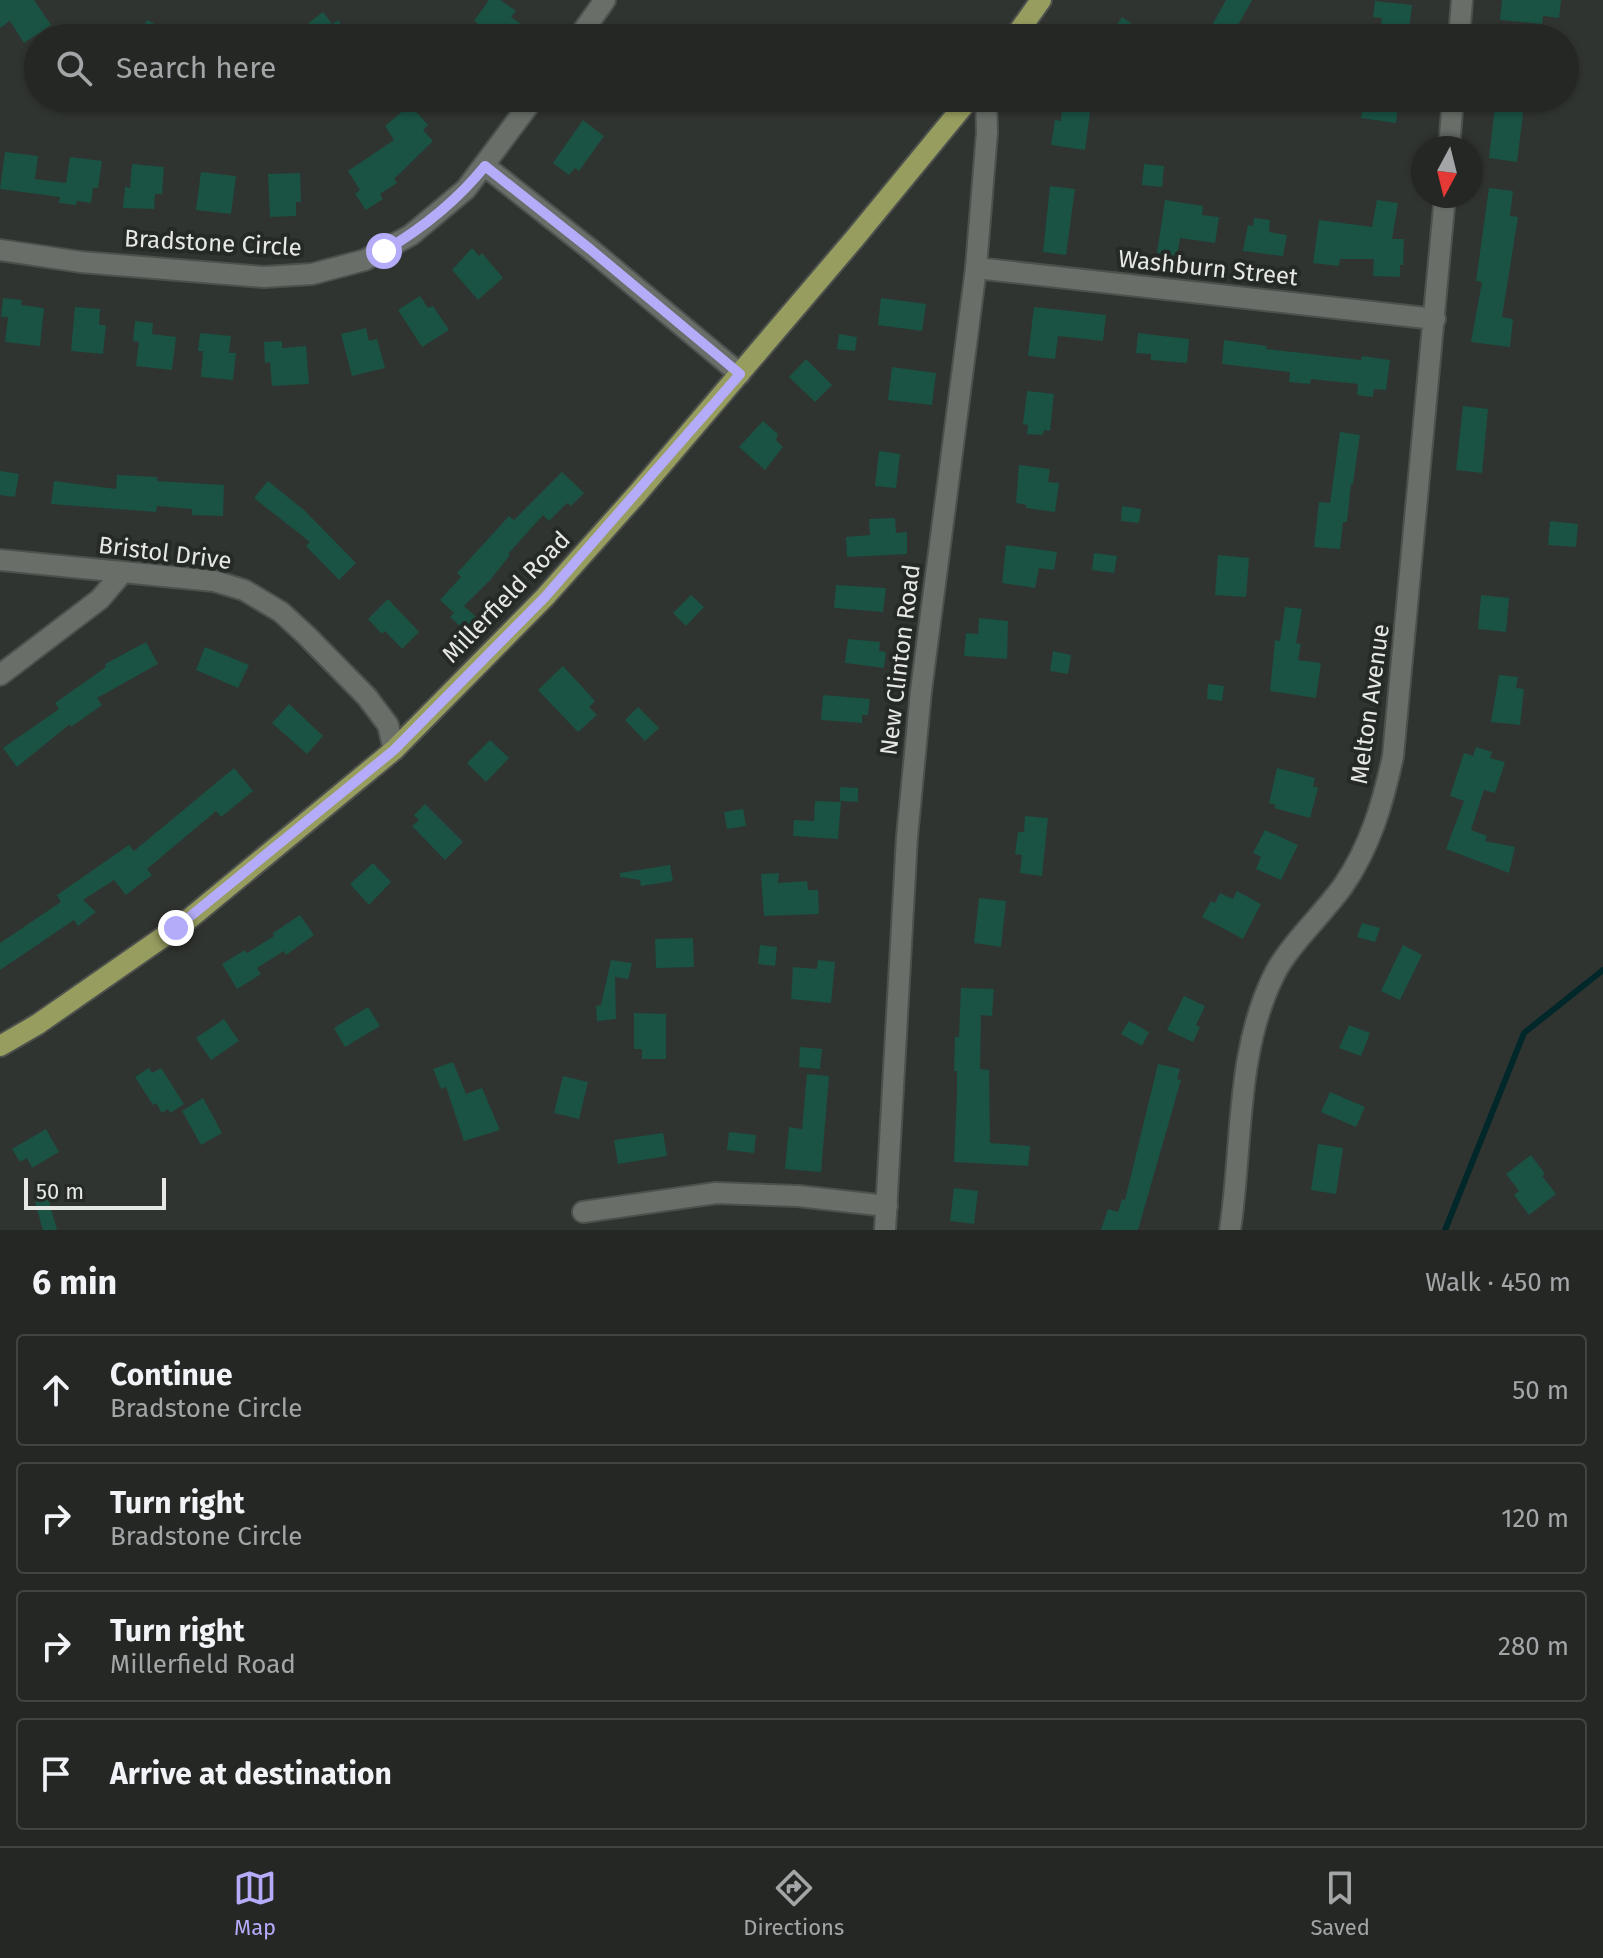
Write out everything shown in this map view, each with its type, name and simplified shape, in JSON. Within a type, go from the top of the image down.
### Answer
[{"type":"main road","points":[[1024,24],[1041,0]]},
{"type":"main road","name":"Millerfield Road","points":[[0,1046],[38,1024],[189,919],[394,750],[545,597],[740,374],[958,112]]},
{"type":"street","points":[[588,24],[605,0]]},
{"type":"street","points":[[1460,24],[1462,0]]},
{"type":"street","name":"Bradstone Circle","points":[[0,250],[81,262],[264,277],[312,274],[365,260],[411,235],[466,189],[524,112]]},
{"type":"street","name":"New Clinton Road","points":[[885,1230],[907,837],[921,691],[976,268],[986,112]]},
{"type":"street","points":[[1450,136],[1452,112]]},
{"type":"street","points":[[485,166],[740,374]]},
{"type":"street","name":"Melton Avenue","points":[[1230,1230],[1247,1055],[1260,1008],[1276,970],[1343,886],[1368,844],[1385,795],[1399,698],[1444,208]]},
{"type":"street","name":"Washburn Street","points":[[976,268],[1435,319]]},
{"type":"street","name":"Bristol Drive","points":[[0,560],[214,581],[244,590],[281,612],[367,697],[388,725],[394,750]]},
{"type":"street","points":[[0,675],[100,599],[123,572]]},
{"type":"street","points":[[583,1212],[716,1193],[798,1196],[887,1206]]},
{"type":"building","points":[[0,0],[34,0],[50,24],[24,24],[24,43],[10,21],[0,28]]},
{"type":"building","points":[[489,0],[500,0],[516,11],[511,17],[521,24],[478,24],[474,21]]},
{"type":"building","points":[[1226,0],[1252,0],[1239,24],[1213,24]]},
{"type":"building","points":[[1502,0],[1561,0],[1559,18],[1543,16],[1542,24],[1500,20]]},
{"type":"building","points":[[1375,1],[1412,5],[1410,24],[1381,24],[1382,18],[1373,17]]},
{"type":"building","points":[[323,12],[332,24],[307,24]]},
{"type":"building","points":[[1122,17],[1132,24],[1117,24]]},
{"type":"building","points":[[402,112],[416,112],[428,125],[423,130],[433,141],[394,179],[397,183],[380,194],[383,199],[366,210],[355,194],[360,190],[348,171],[394,140],[385,126]]},
{"type":"building","points":[[1062,112],[1090,112],[1085,150],[1051,145],[1055,120],[1061,121]]},
{"type":"building","points":[[1362,112],[1397,112],[1396,123],[1361,118]]},
{"type":"building","points":[[1494,112],[1523,112],[1517,162],[1489,158]]},
{"type":"building","points":[[583,120],[604,136],[579,171],[575,168],[569,175],[553,163]]},
{"type":"building","points":[[5,152],[38,156],[35,179],[66,183],[70,157],[102,161],[98,188],[93,188],[91,203],[59,203],[60,197],[0,189]]},
{"type":"building","points":[[132,164],[164,167],[162,194],[155,194],[154,209],[123,208],[125,187],[130,188]]},
{"type":"building","points":[[1144,164],[1164,166],[1162,187],[1142,185]]},
{"type":"building","points":[[201,172],[236,176],[231,214],[196,210]]},
{"type":"building","points":[[300,173],[301,202],[296,202],[296,216],[270,217],[268,174]]},
{"type":"building","points":[[1050,186],[1075,189],[1066,255],[1043,252]]},
{"type":"building","points":[[1489,188],[1513,191],[1510,216],[1518,217],[1502,317],[1513,319],[1510,347],[1471,342],[1482,282],[1476,281]]},
{"type":"building","points":[[1165,200],[1203,206],[1202,215],[1219,217],[1215,243],[1180,238],[1177,256],[1157,253]]},
{"type":"building","points":[[1377,200],[1398,203],[1392,239],[1404,239],[1400,277],[1373,276],[1374,259],[1340,259],[1339,266],[1313,263],[1319,220],[1372,227]]},
{"type":"building","points":[[1254,218],[1270,220],[1269,232],[1287,235],[1283,256],[1243,251],[1248,225],[1253,226]]},
{"type":"building","points":[[472,248],[479,256],[482,253],[503,278],[478,300],[452,270]]},
{"type":"building","points":[[420,296],[428,308],[433,306],[449,330],[422,347],[398,310]]},
{"type":"building","points":[[3,298],[22,300],[21,305],[44,308],[40,346],[5,342],[8,317],[1,317]]},
{"type":"building","points":[[881,298],[926,304],[922,331],[878,325]]},
{"type":"building","points":[[75,307],[100,309],[99,325],[106,325],[103,354],[71,351]]},
{"type":"building","points":[[1034,307],[1106,315],[1103,341],[1058,336],[1055,359],[1028,356]]},
{"type":"building","points":[[135,321],[153,323],[152,334],[176,337],[172,370],[136,366],[139,342],[133,341]]},
{"type":"building","points":[[366,328],[369,341],[377,339],[385,368],[352,376],[341,334]]},
{"type":"building","points":[[200,333],[231,336],[229,353],[236,353],[233,380],[201,377],[203,351],[198,351]]},
{"type":"building","points":[[1138,333],[1189,339],[1187,363],[1151,360],[1151,354],[1136,353]]},
{"type":"building","points":[[839,334],[857,337],[855,351],[837,349]]},
{"type":"building","points":[[1224,340],[1267,346],[1266,349],[1361,360],[1362,356],[1390,360],[1386,390],[1374,389],[1373,397],[1357,395],[1358,384],[1311,379],[1310,384],[1289,382],[1290,372],[1222,364]]},
{"type":"building","points":[[282,341],[282,348],[306,346],[309,384],[272,386],[270,362],[265,363],[264,342]]},
{"type":"building","points":[[806,359],[832,385],[815,402],[789,377]]},
{"type":"building","points":[[892,367],[936,373],[932,405],[888,400]]},
{"type":"building","points":[[1027,391],[1054,394],[1050,431],[1044,430],[1043,435],[1027,434],[1028,425],[1023,424]]},
{"type":"building","points":[[1463,406],[1488,409],[1482,473],[1456,470]]},
{"type":"building","points":[[763,421],[778,434],[776,440],[783,447],[765,470],[739,447]]},
{"type":"building","points":[[1340,432],[1360,435],[1347,522],[1343,522],[1340,549],[1314,547],[1319,502],[1330,503]]},
{"type":"building","points":[[879,451],[900,454],[896,488],[875,486]]},
{"type":"building","points":[[1019,465],[1050,469],[1048,482],[1059,483],[1055,512],[1026,508],[1026,505],[1016,503]]},
{"type":"building","points":[[0,471],[19,474],[15,497],[0,495]]},
{"type":"building","points":[[562,472],[584,493],[571,506],[567,503],[549,521],[543,515],[508,554],[491,579],[464,606],[476,617],[464,630],[450,617],[454,613],[440,600],[461,577],[457,573],[509,516],[514,520]]},
{"type":"building","points":[[117,475],[224,485],[223,516],[192,515],[192,509],[157,506],[156,512],[51,504],[54,481],[116,489]]},
{"type":"building","points":[[268,481],[305,511],[356,563],[339,580],[306,546],[310,542],[254,498]]},
{"type":"building","points":[[1122,506],[1141,509],[1139,523],[1121,521]]},
{"type":"building","points":[[895,518],[896,533],[907,532],[907,554],[847,557],[846,537],[870,535],[869,519]]},
{"type":"building","points":[[1550,521],[1578,524],[1576,547],[1548,545]]},
{"type":"building","points":[[1006,545],[1057,552],[1054,570],[1039,568],[1035,588],[1002,583]]},
{"type":"building","points":[[1094,553],[1117,556],[1114,573],[1092,570]]},
{"type":"building","points":[[1218,555],[1249,558],[1246,597],[1215,595]]},
{"type":"building","points":[[836,585],[886,588],[883,612],[834,608]]},
{"type":"building","points":[[691,595],[704,607],[686,626],[673,613]]},
{"type":"building","points":[[1481,595],[1509,598],[1506,632],[1478,629]]},
{"type":"building","points":[[388,599],[419,632],[402,649],[368,619]]},
{"type":"building","points":[[1285,607],[1302,609],[1296,643],[1301,644],[1298,660],[1321,663],[1316,698],[1270,691],[1275,640],[1280,641]]},
{"type":"building","points":[[979,618],[1008,621],[1007,659],[964,656],[966,633],[978,634]]},
{"type":"building","points":[[848,639],[880,642],[879,651],[886,652],[884,668],[845,663]]},
{"type":"building","points":[[146,642],[158,664],[97,698],[102,705],[71,727],[70,724],[17,767],[3,748],[59,709],[55,703],[106,667],[105,664]]},
{"type":"building","points":[[205,647],[249,665],[238,688],[196,670]]},
{"type":"building","points":[[1053,651],[1071,655],[1068,674],[1050,671]]},
{"type":"building","points":[[563,666],[595,701],[589,707],[597,715],[578,732],[538,690]]},
{"type":"building","points":[[1499,675],[1518,677],[1516,688],[1524,689],[1520,725],[1491,722]]},
{"type":"building","points":[[1208,684],[1224,686],[1222,701],[1207,699]]},
{"type":"building","points":[[823,695],[870,699],[868,715],[862,715],[862,723],[821,720]]},
{"type":"building","points":[[289,704],[323,736],[307,754],[272,723]]},
{"type":"building","points":[[638,707],[659,728],[645,741],[625,720]]},
{"type":"building","points":[[490,740],[509,758],[486,782],[467,763]]},
{"type":"building","points":[[1476,747],[1492,752],[1490,758],[1505,762],[1495,793],[1484,790],[1471,830],[1487,836],[1485,841],[1515,847],[1509,873],[1446,849],[1464,801],[1450,796],[1464,753],[1473,756]]},
{"type":"building","points":[[234,768],[253,791],[221,817],[216,811],[147,869],[152,875],[126,895],[114,880],[83,900],[96,912],[78,926],[74,920],[0,970],[0,943],[61,902],[57,895],[129,845],[134,851]]},
{"type":"building","points":[[1277,768],[1315,778],[1313,786],[1318,788],[1310,818],[1274,808],[1276,805],[1269,803]]},
{"type":"building","points":[[840,787],[858,788],[858,802],[840,801]]},
{"type":"building","points":[[815,801],[841,802],[838,839],[793,836],[794,820],[814,821]]},
{"type":"building","points":[[425,804],[463,842],[445,860],[412,826],[419,820],[414,815]]},
{"type":"building","points":[[743,809],[746,826],[727,829],[724,812]]},
{"type":"building","points":[[1025,816],[1048,818],[1042,876],[1020,873],[1022,855],[1015,854],[1018,832],[1024,832]]},
{"type":"building","points":[[1265,830],[1298,845],[1281,880],[1256,869],[1261,857],[1253,853]]},
{"type":"building","points":[[373,863],[391,882],[369,905],[350,884]]},
{"type":"building","points":[[670,865],[673,881],[641,886],[640,880],[620,877],[620,873]]},
{"type":"building","points":[[779,873],[778,883],[807,881],[808,890],[818,890],[819,914],[764,916],[761,874]]},
{"type":"building","points":[[1237,891],[1261,904],[1243,939],[1202,917],[1220,893],[1233,899]]},
{"type":"building","points":[[979,898],[1006,901],[1001,947],[974,943]]},
{"type":"building","points":[[300,915],[314,935],[286,955],[284,951],[257,968],[261,974],[237,989],[222,964],[245,950],[247,953]]},
{"type":"building","points":[[1362,923],[1380,928],[1375,942],[1357,937]]},
{"type":"building","points":[[693,938],[694,967],[656,968],[655,939]]},
{"type":"building","points":[[760,945],[777,947],[775,966],[758,964]]},
{"type":"building","points":[[1403,945],[1422,955],[1400,1000],[1381,991]]},
{"type":"building","points":[[611,960],[632,963],[628,979],[615,977],[616,1019],[597,1021],[596,1006],[601,1005]]},
{"type":"building","points":[[818,960],[835,962],[831,1003],[791,999],[793,967],[817,969]]},
{"type":"building","points":[[961,988],[994,989],[992,1016],[981,1015],[980,1069],[989,1070],[990,1143],[1030,1146],[1028,1166],[954,1162],[957,1091],[955,1037],[959,1037]]},
{"type":"building","points":[[1184,996],[1205,1006],[1196,1025],[1200,1027],[1193,1042],[1167,1030]]},
{"type":"building","points":[[368,1007],[380,1026],[345,1047],[334,1028]]},
{"type":"building","points":[[634,1013],[666,1014],[666,1059],[642,1059],[642,1049],[634,1049]]},
{"type":"building","points":[[224,1019],[239,1041],[211,1060],[196,1038]]},
{"type":"building","points":[[1129,1021],[1149,1032],[1142,1046],[1121,1034]]},
{"type":"building","points":[[1349,1025],[1370,1033],[1361,1056],[1339,1048]]},
{"type":"building","points":[[800,1047],[822,1049],[820,1069],[799,1067]]},
{"type":"building","points":[[453,1062],[466,1094],[482,1088],[500,1130],[464,1141],[446,1087],[441,1089],[433,1069]]},
{"type":"building","points":[[1158,1064],[1180,1069],[1177,1079],[1181,1080],[1138,1230],[1101,1230],[1108,1209],[1118,1212],[1122,1199],[1125,1200]]},
{"type":"building","points":[[149,1068],[152,1073],[161,1068],[184,1104],[170,1113],[168,1109],[162,1113],[156,1103],[153,1105],[135,1077]]},
{"type":"building","points":[[807,1074],[829,1076],[821,1172],[785,1169],[789,1127],[802,1129]]},
{"type":"building","points":[[563,1076],[588,1082],[579,1119],[554,1113]]},
{"type":"building","points":[[1330,1092],[1365,1107],[1356,1127],[1321,1112]]},
{"type":"building","points":[[203,1098],[222,1133],[201,1145],[182,1111]]},
{"type":"building","points":[[46,1129],[59,1152],[32,1168],[27,1158],[20,1162],[12,1149]]},
{"type":"building","points":[[729,1132],[756,1135],[754,1153],[727,1150]]},
{"type":"building","points":[[663,1133],[667,1156],[618,1164],[614,1140]]},
{"type":"building","points":[[1318,1144],[1343,1148],[1336,1194],[1311,1190]]},
{"type":"building","points":[[1531,1155],[1556,1194],[1529,1215],[1514,1195],[1519,1191],[1506,1174]]},
{"type":"building","points":[[954,1188],[978,1191],[974,1224],[950,1221]]},
{"type":"building","points":[[48,1198],[57,1230],[43,1230],[35,1202]]},
{"type":"waterway","points":[[1445,1230],[1524,1033],[1603,970]]},
{"type":"route","points":[[176,928],[394,750],[545,597],[740,374],[485,166],[439,214],[384,251]]}]
